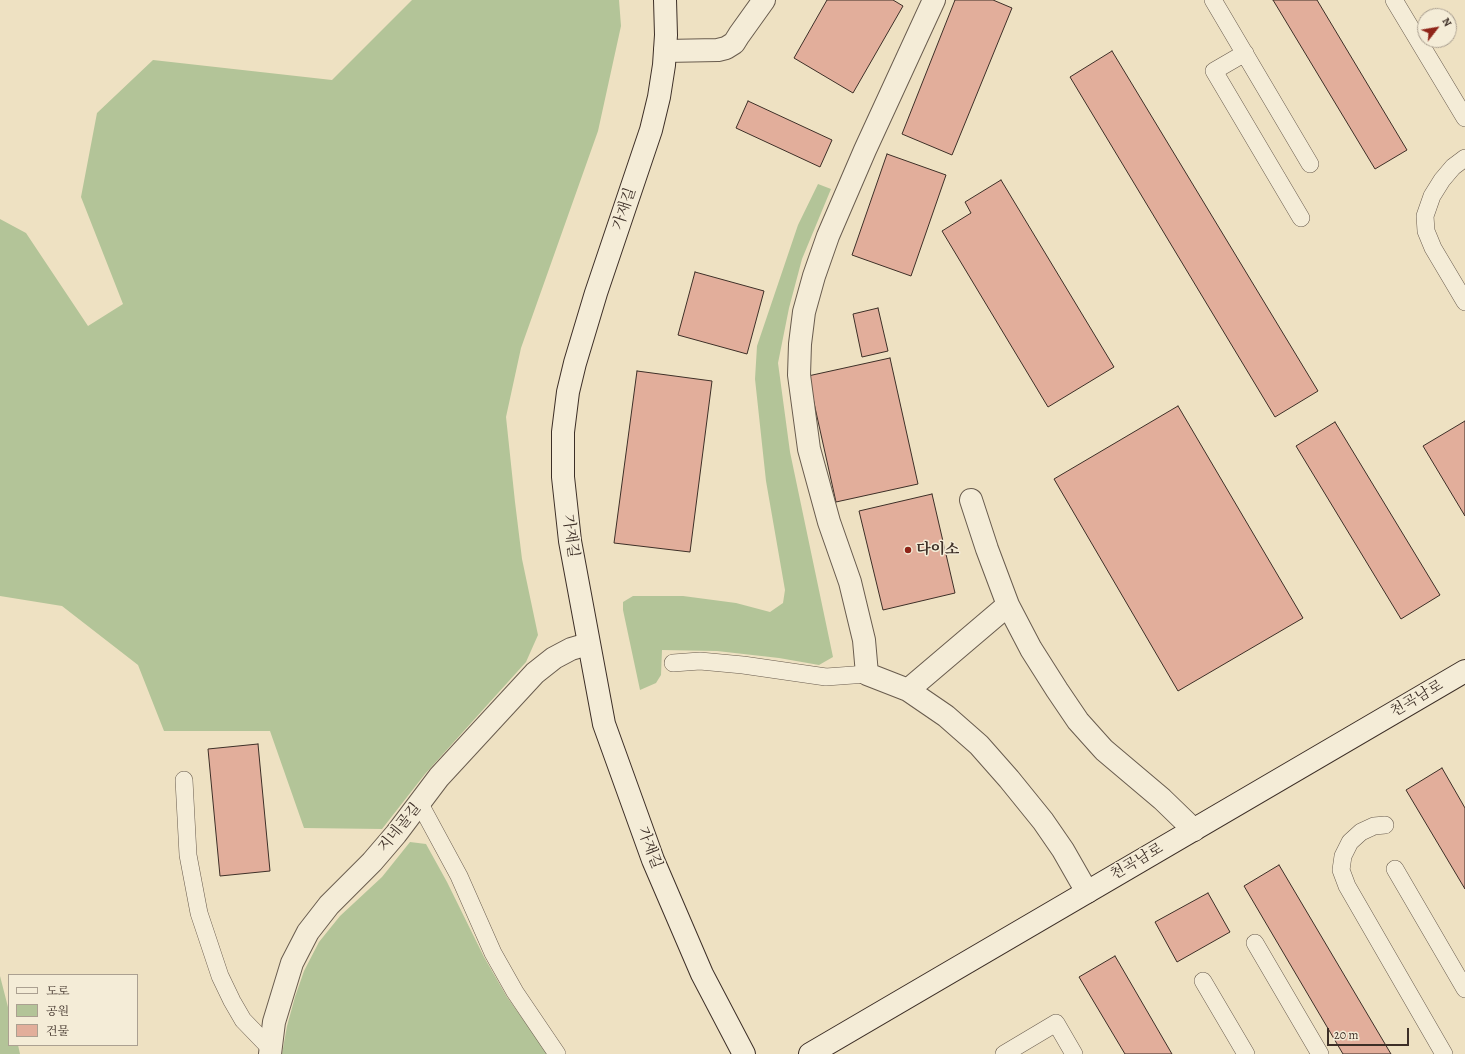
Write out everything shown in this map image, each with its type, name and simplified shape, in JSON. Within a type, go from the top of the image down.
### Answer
[{"type":"street","name":"가재길","points":[[665,0],[665,51],[659,97],[651,130],[594,300],[575,363],[568,392],[563,432],[563,477],[570,541],[604,724],[650,852],[702,974],[744,1054]]},
{"type":"street","points":[[665,51],[718,50],[726,48],[739,36],[764,0]]},
{"type":"street","points":[[934,0],[865,150],[828,236],[814,276],[804,312],[800,344],[799,375],[809,449],[829,522],[850,582],[864,640],[867,674],[908,690],[946,716],[979,745],[1009,779],[1063,850],[1087,892]]},
{"type":"street","points":[[971,500],[1008,605],[1031,650],[1078,720],[1104,750],[1162,799],[1194,830]]},
{"type":"street","points":[[908,690],[1008,605]]},
{"type":"street","name":"지네골길","points":[[270,1051],[274,1022],[292,963],[308,932],[329,905],[372,862],[420,804],[439,776],[535,673],[554,658],[571,649],[588,644]]},
{"type":"street","name":"천곡남로","points":[[810,1054],[1465,671]]},
{"type":"lane","points":[[1213,0],[1310,164]]},
{"type":"lane","points":[[1394,0],[1465,118]]},
{"type":"lane","points":[[1244,53],[1214,72],[1301,218]]},
{"type":"lane","points":[[1465,158],[1453,167],[1442,180],[1432,196],[1426,216],[1426,231],[1433,248],[1465,302]]},
{"type":"lane","points":[[673,663],[700,661],[743,664],[826,677],[867,674]]},
{"type":"lane","points":[[184,780],[188,856],[199,913],[220,976],[232,1002],[243,1020],[270,1051]]},
{"type":"lane","points":[[420,804],[459,876],[493,953],[515,992],[557,1054]]},
{"type":"lane","points":[[1385,826],[1374,826],[1361,832],[1350,842],[1343,856],[1341,870],[1347,886],[1444,1054]]},
{"type":"lane","points":[[1395,869],[1465,989]]},
{"type":"lane","points":[[1255,943],[1320,1054]]},
{"type":"lane","points":[[1203,981],[1246,1054]]},
{"type":"lane","points":[[1004,1054],[1056,1023],[1074,1054]]},
{"type":"green space","points":[[412,0],[619,0],[621,26],[598,131],[521,348],[506,417],[522,559],[538,635],[526,662],[425,774],[382,829],[304,828],[270,731],[164,731],[138,665],[62,606],[0,596],[0,219],[26,233],[88,326],[123,304],[81,197],[97,113],[153,60],[332,80]]},
{"type":"green space","points":[[818,184],[831,189],[802,259],[789,308],[778,363],[790,452],[833,657],[819,665],[779,658],[717,651],[662,650],[661,675],[656,683],[640,690],[623,610],[623,602],[633,596],[683,596],[736,603],[770,612],[783,603],[785,590],[766,481],[755,379],[757,346],[798,225]]},
{"type":"green space","points":[[410,842],[426,844],[447,882],[484,957],[507,997],[548,1054],[282,1054],[287,1026],[295,997],[304,971],[319,942],[340,916],[382,877]]},
{"type":"green space","points":[[0,976],[8,1007],[8,1046],[18,1046],[20,1054],[0,1054]]},
{"type":"building","points":[[827,0],[893,0],[903,6],[853,93],[794,58]]},
{"type":"building","points":[[955,0],[993,0],[1012,8],[952,155],[902,134]]},
{"type":"building","points":[[1273,0],[1317,0],[1407,150],[1375,169]]},
{"type":"building","points":[[1112,51],[1318,391],[1275,417],[1070,77]]},
{"type":"building","points":[[748,101],[832,140],[820,167],[736,128]]},
{"type":"building","points":[[887,154],[946,175],[911,276],[852,255]]},
{"type":"building","points":[[1001,180],[1114,367],[1048,407],[942,231],[971,213],[965,202]]},
{"type":"building","points":[[695,272],[764,291],[747,354],[678,335]]},
{"type":"building","points":[[878,308],[888,351],[862,357],[853,314]]},
{"type":"building","points":[[890,358],[918,484],[836,502],[808,376]]},
{"type":"building","points":[[637,371],[712,381],[690,552],[614,543]]},
{"type":"building","points":[[1178,406],[1303,618],[1178,691],[1054,479]]},
{"type":"building","points":[[1465,421],[1465,516],[1423,446]]},
{"type":"building","points":[[1335,422],[1440,595],[1401,619],[1296,446]]},
{"type":"building","points":[[932,494],[955,593],[883,610],[859,511]]},
{"type":"building","points":[[258,744],[270,871],[220,876],[208,749]]},
{"type":"building","points":[[1442,768],[1465,808],[1465,889],[1406,790]]},
{"type":"building","points":[[1279,865],[1391,1054],[1343,1054],[1244,886]]},
{"type":"building","points":[[1208,893],[1230,932],[1177,962],[1155,922]]},
{"type":"building","points":[[1115,956],[1172,1054],[1125,1054],[1079,977]]},
{"type":"place","name":"다이소","points":[[908,550]]}]
